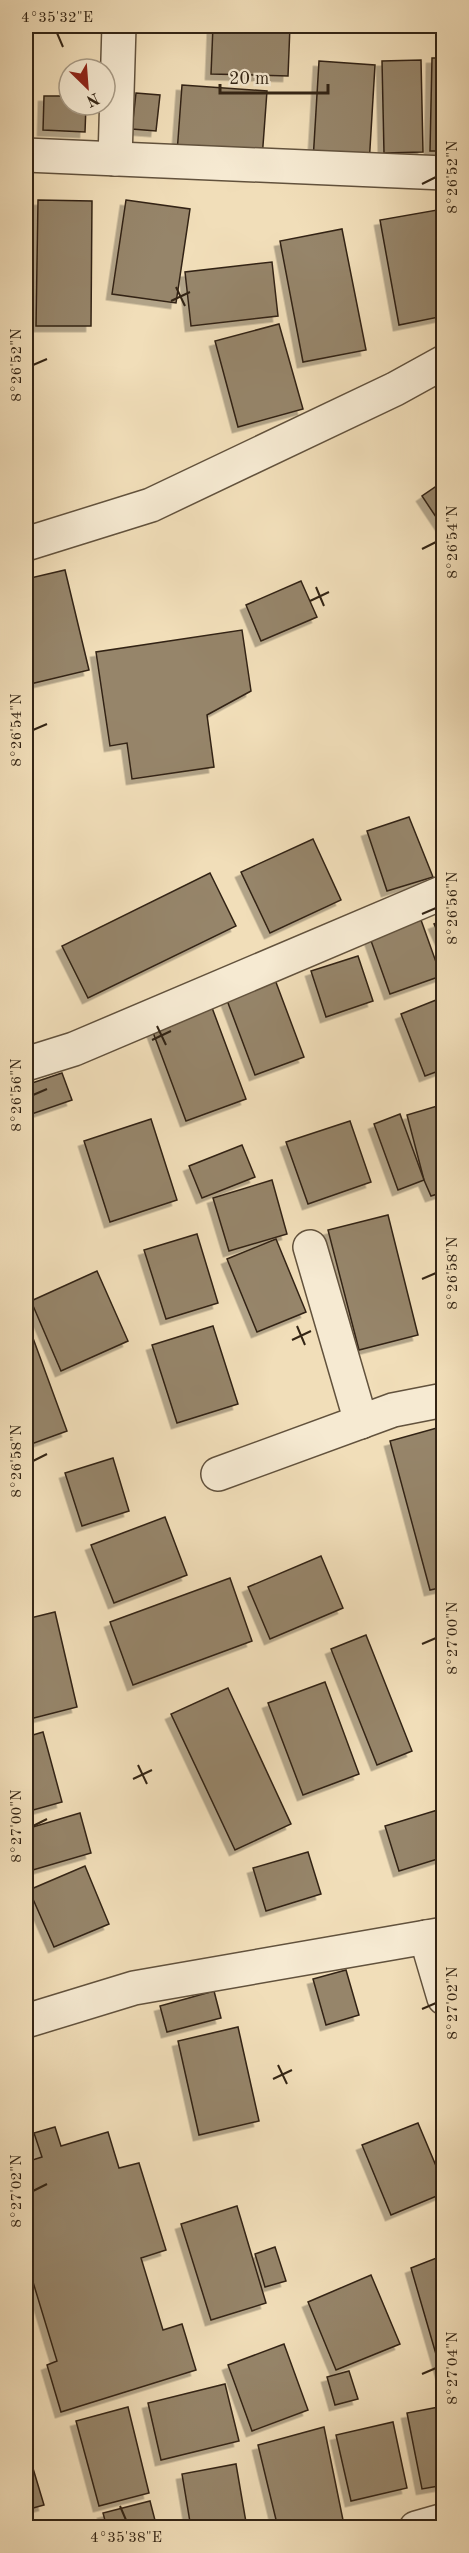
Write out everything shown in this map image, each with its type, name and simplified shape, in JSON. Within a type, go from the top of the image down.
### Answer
[{"type":"street","points":[[115,159],[119,26]]},
{"type":"street","points":[[26,155],[444,173]]},
{"type":"street","points":[[26,544],[151,506],[395,389],[444,362]]},
{"type":"street","points":[[26,1064],[74,1049],[444,892]]},
{"type":"street","points":[[310,1247],[361,1422]]},
{"type":"street","points":[[218,1474],[393,1410],[444,1400]]},
{"type":"street","points":[[26,2021],[134,1988],[435,1936],[444,1998]]},
{"type":"street","points":[[416,2528],[444,2520]]},
{"type":"building","points":[[213,26],[290,26],[288,76],[211,74]]},
{"type":"building","points":[[432,58],[444,58],[444,151],[430,151]]},
{"type":"building","points":[[421,60],[423,152],[384,153],[382,61]]},
{"type":"building","points":[[319,61],[375,65],[369,165],[313,161]]},
{"type":"building","points":[[182,85],[267,91],[262,159],[177,153]]},
{"type":"building","points":[[136,93],[160,95],[156,131],[132,129]]},
{"type":"building","points":[[44,96],[57,96],[57,117],[86,117],[85,132],[43,130]]},
{"type":"building","points":[[38,200],[92,201],[91,326],[36,326]]},
{"type":"building","points":[[126,200],[190,209],[176,303],[112,294]]},
{"type":"building","points":[[437,210],[444,246],[444,316],[399,325],[380,220]]},
{"type":"building","points":[[342,229],[366,350],[303,362],[280,241]]},
{"type":"building","points":[[272,262],[278,316],[191,326],[185,272]]},
{"type":"building","points":[[279,324],[303,409],[238,427],[215,341]]},
{"type":"building","points":[[444,481],[444,529],[422,496]]},
{"type":"building","points":[[65,570],[89,670],[26,685],[26,579]]},
{"type":"building","points":[[301,581],[317,617],[261,641],[246,605]]},
{"type":"building","points":[[242,630],[251,691],[207,715],[214,767],[132,779],[127,743],[110,746],[96,652]]},
{"type":"building","points":[[409,817],[433,877],[387,891],[367,831]]},
{"type":"building","points":[[313,839],[341,900],[270,933],[241,872]]},
{"type":"building","points":[[210,873],[236,926],[88,998],[62,946]]},
{"type":"building","points":[[421,920],[441,976],[390,994],[370,938]]},
{"type":"building","points":[[444,920],[444,946],[434,924]]},
{"type":"building","points":[[358,956],[373,1001],[326,1017],[311,971]]},
{"type":"building","points":[[274,977],[304,1057],[255,1075],[225,995]]},
{"type":"building","points":[[441,998],[444,1006],[444,1069],[425,1076],[401,1014]]},
{"type":"building","points":[[211,1005],[246,1099],[186,1121],[151,1027]]},
{"type":"building","points":[[62,1073],[72,1100],[26,1116],[26,1085]]},
{"type":"building","points":[[444,1104],[444,1192],[431,1196],[424,1180],[407,1115]]},
{"type":"building","points":[[400,1114],[424,1180],[398,1190],[374,1124]]},
{"type":"building","points":[[151,1119],[177,1200],[110,1222],[84,1141]]},
{"type":"building","points":[[350,1121],[371,1182],[308,1204],[286,1142]]},
{"type":"building","points":[[242,1145],[255,1177],[202,1198],[189,1166]]},
{"type":"building","points":[[272,1180],[287,1234],[229,1251],[213,1198]]},
{"type":"building","points":[[388,1215],[418,1335],[359,1350],[328,1230]]},
{"type":"building","points":[[197,1234],[218,1303],[166,1319],[144,1250]]},
{"type":"building","points":[[276,1239],[306,1312],[257,1332],[227,1259]]},
{"type":"building","points":[[97,1271],[128,1341],[61,1371],[31,1301]]},
{"type":"building","points":[[26,1319],[67,1431],[26,1446]]},
{"type":"building","points":[[213,1326],[238,1404],[177,1423],[152,1345]]},
{"type":"building","points":[[444,1426],[444,1587],[430,1590],[390,1441]]},
{"type":"building","points":[[113,1458],[129,1511],[82,1526],[65,1473]]},
{"type":"building","points":[[165,1517],[187,1575],[114,1603],[91,1545]]},
{"type":"building","points":[[321,1556],[343,1608],[270,1639],[248,1587]]},
{"type":"building","points":[[230,1578],[252,1641],[133,1685],[110,1622]]},
{"type":"building","points":[[55,1612],[77,1707],[26,1720],[26,1619]]},
{"type":"building","points":[[366,1635],[412,1751],[377,1765],[331,1649]]},
{"type":"building","points":[[325,1682],[359,1774],[303,1795],[268,1703]]},
{"type":"building","points":[[228,1688],[291,1824],[235,1850],[171,1714]]},
{"type":"building","points":[[43,1732],[62,1802],[26,1812],[26,1737]]},
{"type":"building","points":[[444,1808],[444,1857],[399,1871],[385,1826]]},
{"type":"building","points":[[80,1813],[91,1853],[26,1872],[26,1829]]},
{"type":"building","points":[[308,1852],[321,1894],[266,1911],[253,1868]]},
{"type":"building","points":[[85,1866],[109,1924],[54,1947],[29,1890]]},
{"type":"building","points":[[346,1970],[359,2015],[326,2025],[313,1979]]},
{"type":"building","points":[[214,1991],[221,2018],[167,2032],[160,2006]]},
{"type":"building","points":[[238,2027],[259,2121],[199,2135],[178,2041]]},
{"type":"building","points":[[418,2123],[444,2185],[444,2193],[391,2215],[362,2145]]},
{"type":"building","points":[[55,2127],[61,2146],[108,2132],[119,2168],[139,2163],[166,2250],[141,2258],[163,2330],[182,2324],[196,2370],[61,2412],[47,2365],[57,2361],[26,2259],[26,2162],[42,2157],[34,2133]]},
{"type":"building","points":[[237,2206],[266,2303],[211,2320],[181,2224]]},
{"type":"building","points":[[275,2247],[286,2281],[265,2287],[255,2254]]},
{"type":"building","points":[[444,2255],[444,2375],[442,2375],[411,2268]]},
{"type":"building","points":[[371,2275],[400,2344],[336,2370],[308,2302]]},
{"type":"building","points":[[284,2344],[308,2410],[252,2431],[228,2365]]},
{"type":"building","points":[[349,2371],[358,2399],[335,2405],[327,2377]]},
{"type":"building","points":[[225,2384],[239,2441],[161,2460],[148,2403]]},
{"type":"building","points":[[444,2406],[444,2485],[422,2489],[407,2413]]},
{"type":"building","points":[[128,2407],[149,2493],[99,2506],[76,2421]]},
{"type":"building","points":[[393,2422],[407,2488],[351,2501],[336,2435]]},
{"type":"building","points":[[324,2427],[343,2520],[308,2528],[278,2528],[258,2445]]},
{"type":"building","points":[[29,2455],[44,2505],[26,2510],[26,2456]]},
{"type":"building","points":[[236,2464],[247,2528],[191,2528],[182,2474]]},
{"type":"building","points":[[150,2501],[157,2528],[107,2528],[103,2513]]}]
